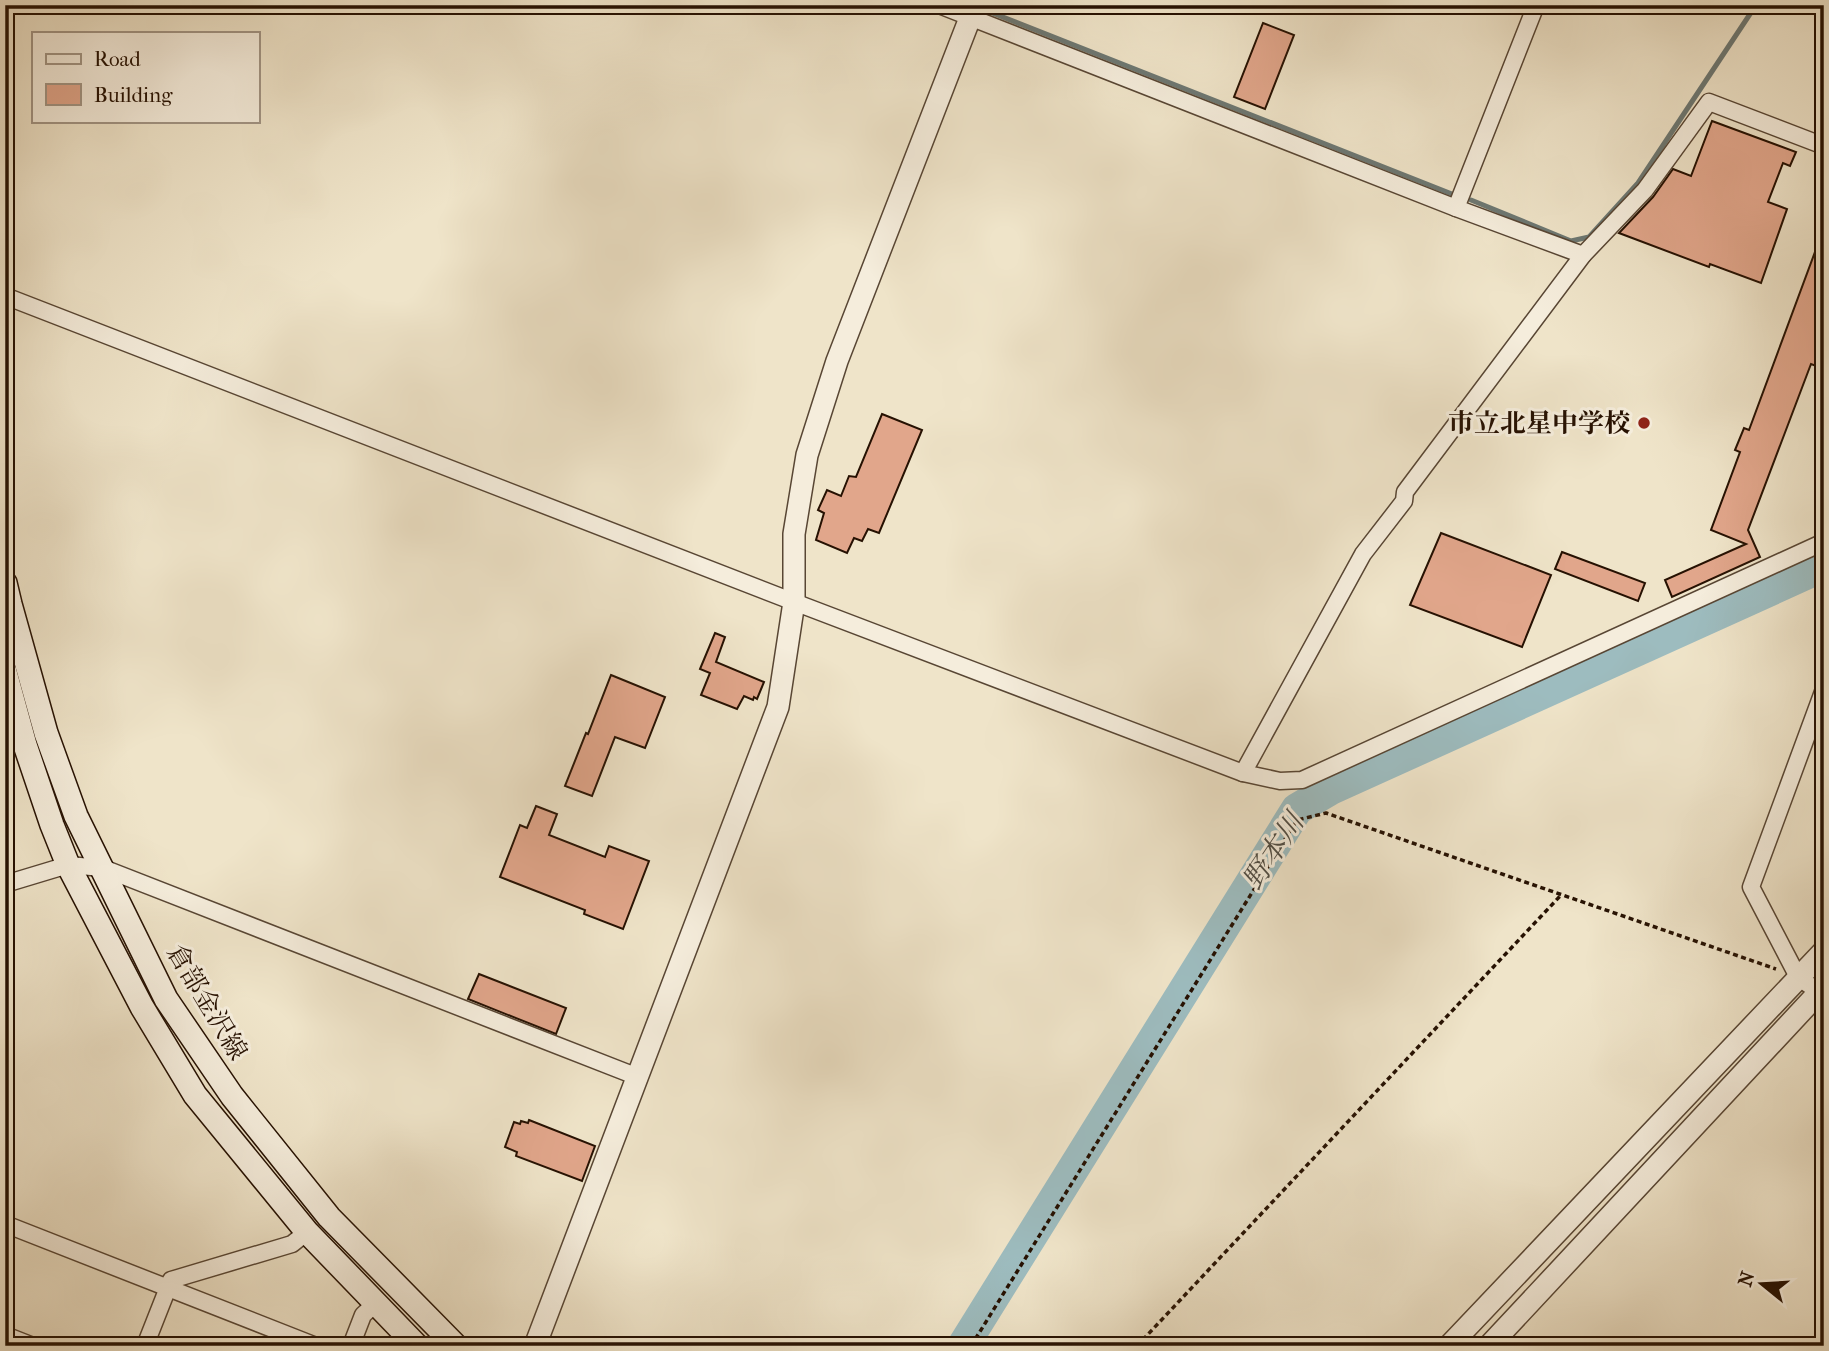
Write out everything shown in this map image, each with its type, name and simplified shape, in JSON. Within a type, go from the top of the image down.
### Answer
[{"type":"main road","name":"倉部金沢線","points":[[5,583],[46,733],[76,816],[166,999],[232,1096],[329,1217],[456,1346]]},
{"type":"main road","points":[[5,672],[25,744],[68,865],[142,1007],[195,1095],[307,1232],[417,1346]]},
{"type":"street","points":[[939,5],[973,11],[1456,208],[1583,255]]},
{"type":"street","points":[[1456,208],[1536,5]]},
{"type":"street","points":[[536,1346],[778,707],[794,602],[794,534],[807,455],[837,360],[973,11]]},
{"type":"street","points":[[1242,773],[1363,554],[1404,501],[1405,492],[1583,255],[1645,190],[1709,102],[1824,146]]},
{"type":"street","points":[[5,296],[1242,773],[1280,782],[1302,780],[1824,542]]},
{"type":"street","points":[[1489,1346],[1822,991],[1798,977],[1752,887],[1824,689]]},
{"type":"street","points":[[5,884],[68,865],[103,868],[638,1077]]},
{"type":"street","points":[[1449,1346],[1824,951]]},
{"type":"street","points":[[5,1224],[316,1346]]},
{"type":"street","points":[[145,1346],[171,1280],[292,1244],[307,1232]]},
{"type":"street","points":[[351,1346],[363,1315],[376,1303]]},
{"type":"street","points":[[5,1335],[33,1346]]},
{"type":"path","points":[[971,1346],[1297,820],[1326,813],[1798,977]]},
{"type":"path","points":[[1137,1346],[1562,894]]},
{"type":"building","points":[[1263,23],[1294,35],[1265,109],[1234,97]]},
{"type":"building","points":[[1712,121],[1796,152],[1790,166],[1783,163],[1768,202],[1787,209],[1761,283],[1710,264],[1709,267],[1619,233],[1653,197],[1673,169],[1691,176]]},
{"type":"building","points":[[1822,233],[1824,354],[1819,367],[1811,364],[1748,530],[1760,557],[1672,597],[1665,580],[1746,544],[1711,530],[1740,452],[1735,450],[1744,428],[1749,430]]},
{"type":"building","points":[[882,414],[922,430],[879,533],[868,529],[862,541],[854,538],[847,553],[816,540],[824,513],[818,510],[827,490],[841,496],[849,476],[856,477]]},
{"type":"building","points":[[1441,533],[1551,575],[1522,647],[1410,605]]},
{"type":"building","points":[[1562,552],[1645,583],[1638,601],[1555,569]]},
{"type":"building","points":[[715,633],[725,637],[716,662],[764,682],[757,699],[744,696],[737,709],[701,695],[710,673],[700,669]]},
{"type":"building","points":[[611,675],[665,697],[645,748],[615,737],[592,796],[565,786]]},
{"type":"building","points":[[536,806],[557,814],[549,835],[605,857],[609,846],[649,861],[623,929],[584,914],[585,910],[500,877],[520,825],[527,828]]},
{"type":"building","points":[[479,974],[566,1008],[556,1034],[468,999]]},
{"type":"building","points":[[529,1120],[595,1146],[582,1181],[516,1156],[517,1152],[505,1147],[514,1122],[528,1123]]},
{"type":"waterway","points":[[1471,200],[1571,241],[1589,237],[1638,183],[1756,5]]},
{"type":"waterway","points":[[985,10],[1452,194]]},
{"type":"waterway","name":"野本川","points":[[963,1346],[1297,809],[1331,789],[1821,567]]},
{"type":"place","name":"市立北星中学校","points":[[1644,423]]}]
